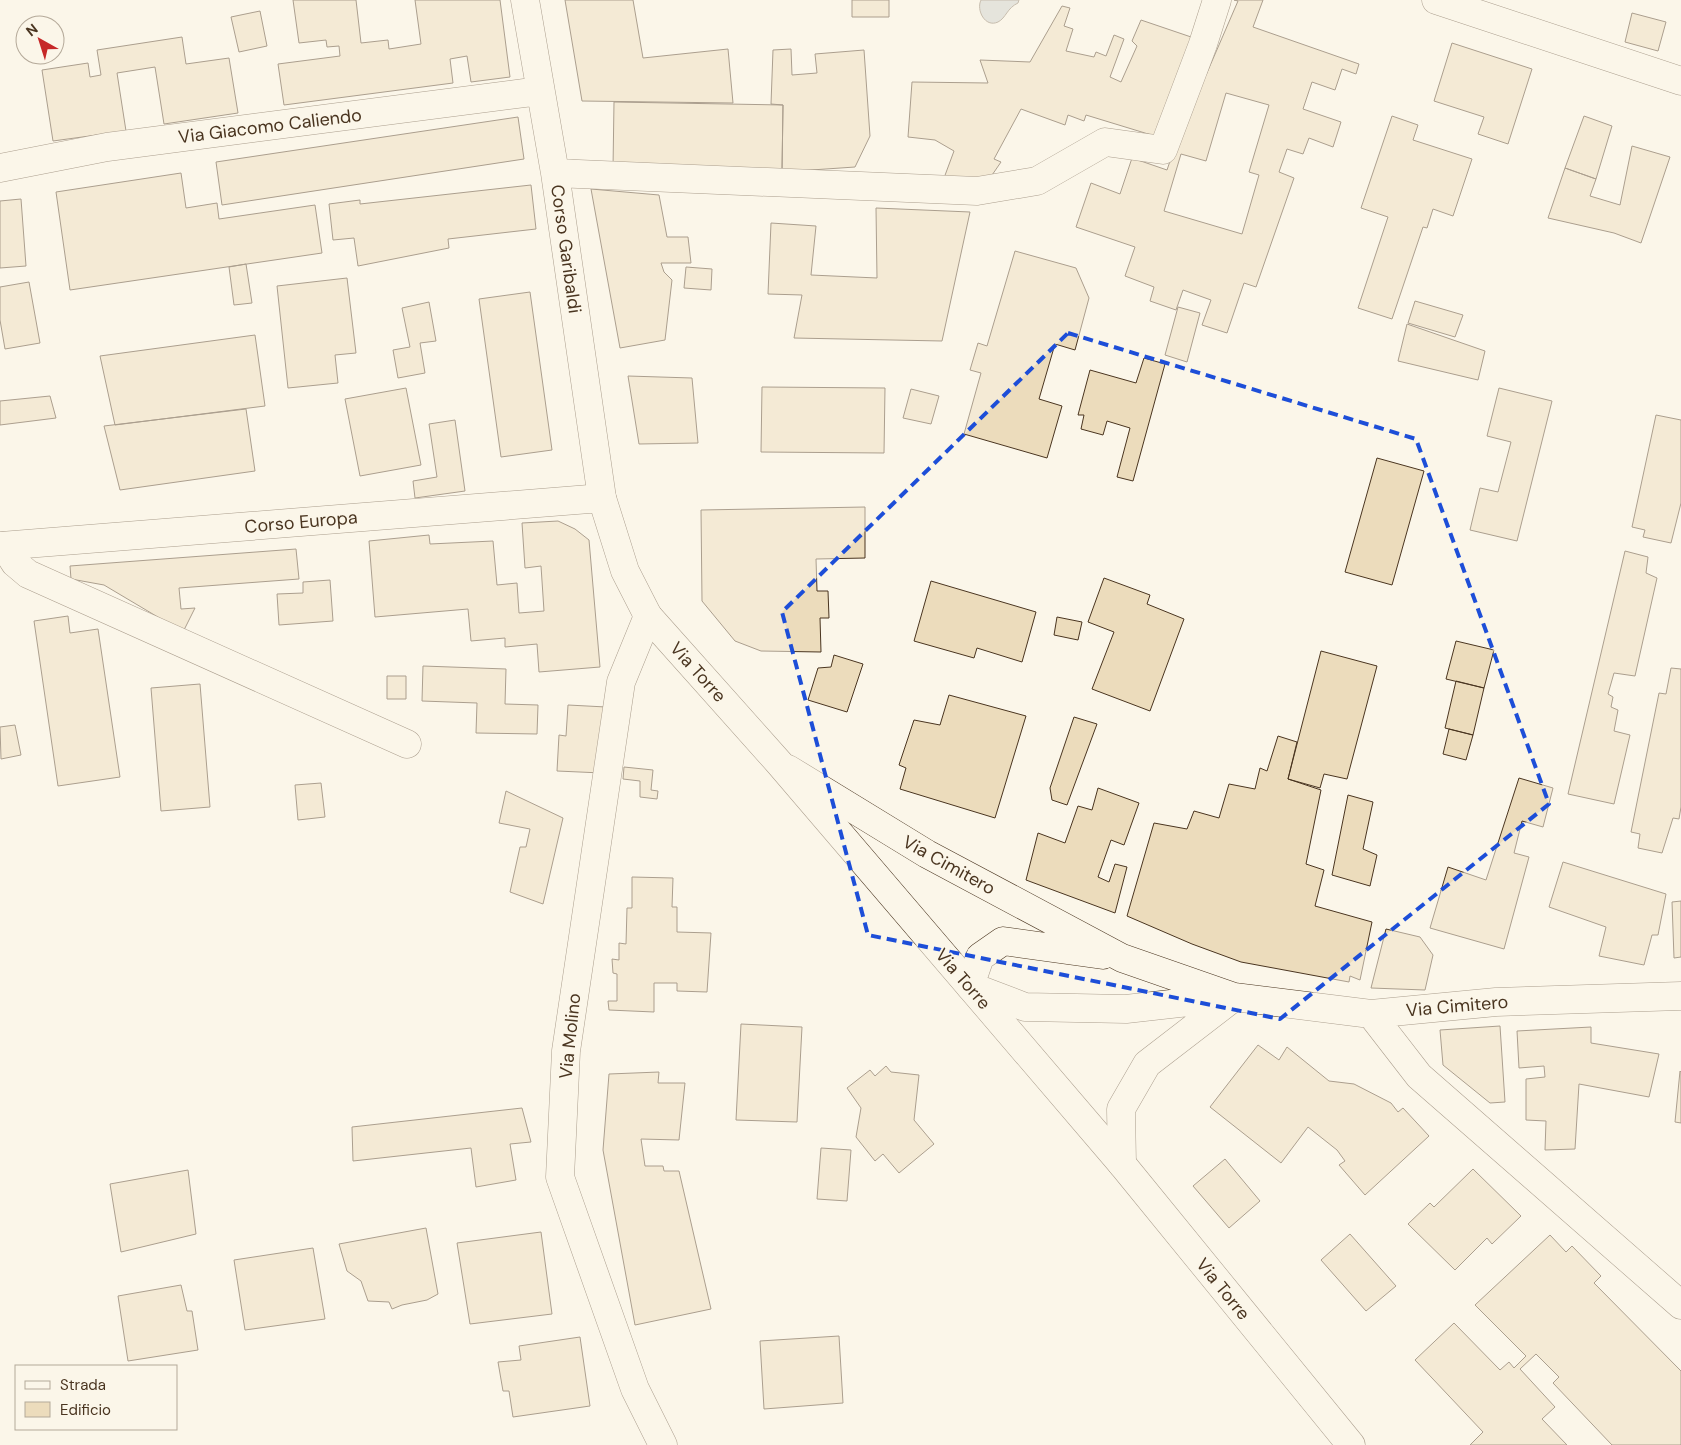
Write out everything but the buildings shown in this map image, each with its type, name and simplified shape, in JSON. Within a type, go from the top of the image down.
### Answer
[{"type":"street","name":"Corso Garibaldi","points":[[525,0],[555,173],[602,498]]},
{"type":"street","points":[[555,173],[977,192],[1037,181],[1105,142],[1163,150],[1203,44],[1217,0]]},
{"type":"street","points":[[1436,0],[1681,82]]},
{"type":"street","name":"Via Giacomo Caliendo","points":[[0,168],[107,147],[540,91]]},
{"type":"street","name":"Corso Europa","points":[[2,546],[602,498]]},
{"type":"street","name":"Via Torre","points":[[602,498],[625,571],[648,616],[780,764],[1122,1164],[1351,1445]]},
{"type":"street","points":[[2,546],[15,563],[28,574],[407,744]]},
{"type":"street","name":"Via Molino","points":[[648,616],[621,682],[566,1051],[560,1177],[635,1389],[663,1445]]},
{"type":"street","name":"Via Cimitero","points":[[780,764],[927,854],[1122,958],[1234,997],[1371,1014],[1496,1002],[1681,996]]},
{"type":"street","name":"Via Cimitero","points":[[1122,958],[1003,941],[980,957],[970,986],[1025,1007],[1126,1009],[1234,997]]},
{"type":"street","points":[[1122,1164],[1121,1109],[1147,1064],[1234,997]]},
{"type":"street","points":[[1371,1014],[1419,1076],[1681,1305]]},
{"type":"highlighted area","points":[[1068,333],[1416,439],[1549,804],[1280,1019],[868,935],[782,612]]},
{"type":"shaded area","points":[[981,0],[1019,0],[1001,20],[993,23],[983,17],[980,8]]}]
